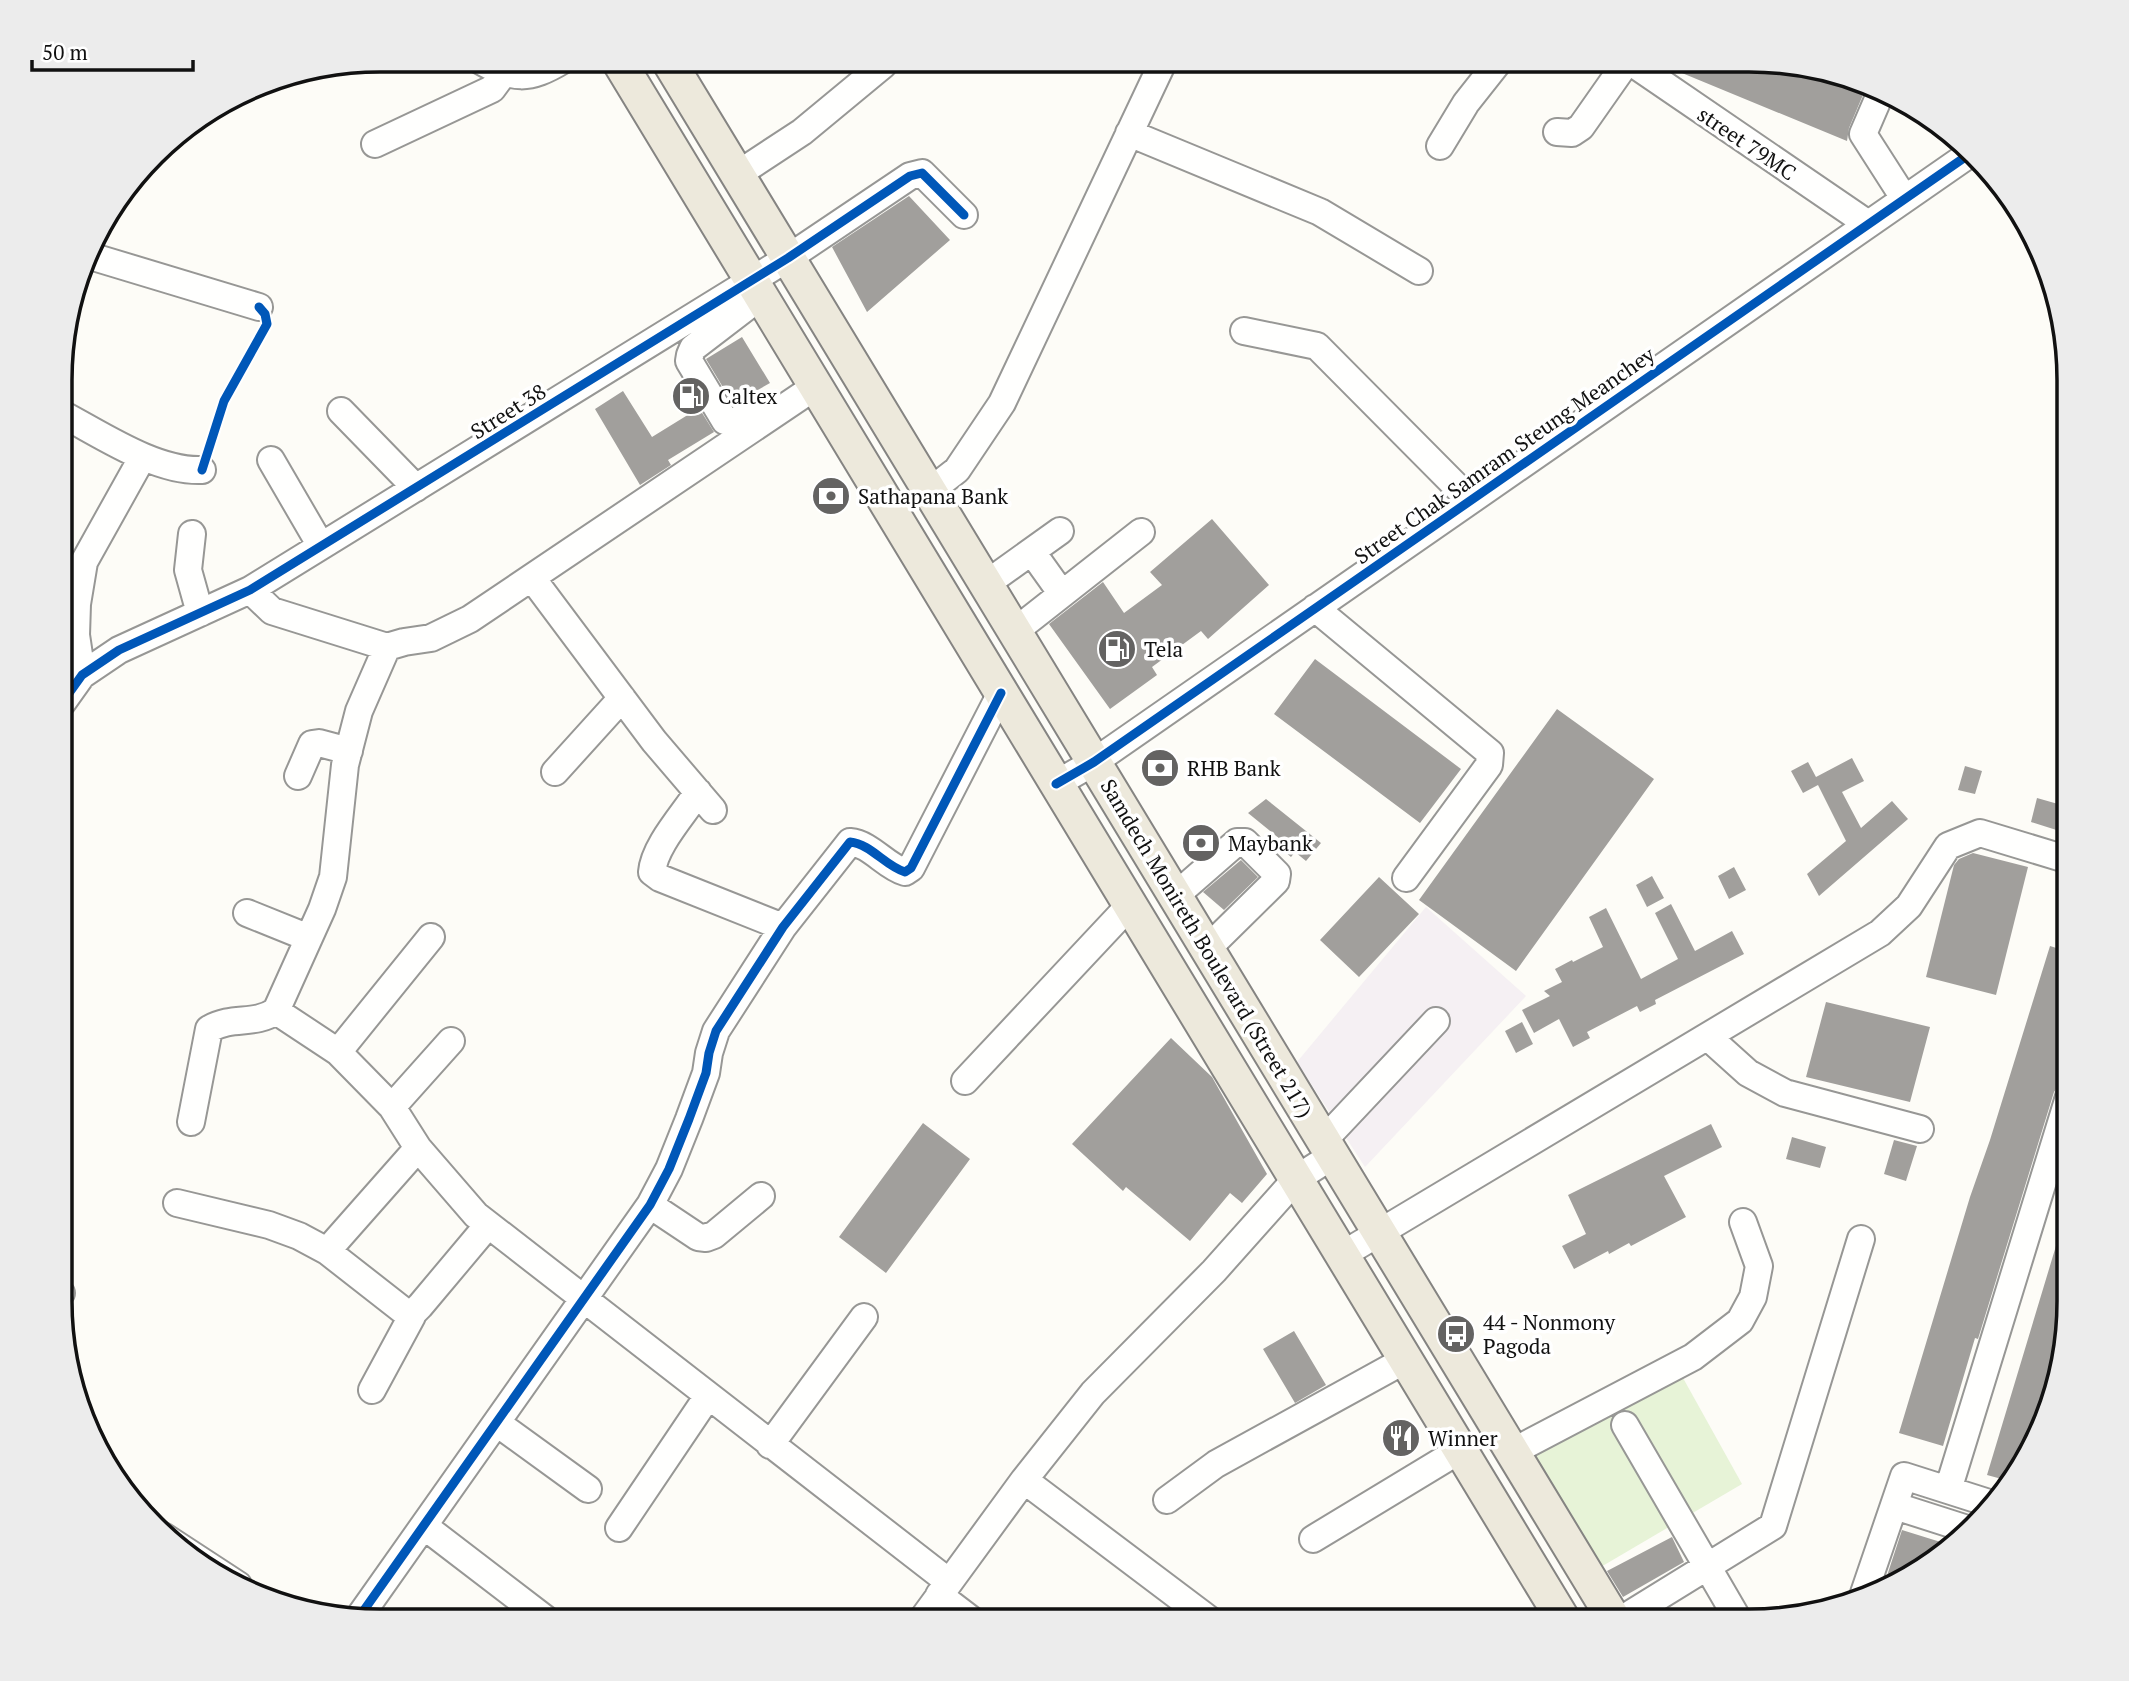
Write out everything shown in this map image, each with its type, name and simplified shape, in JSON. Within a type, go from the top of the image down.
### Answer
[{"type":"main road","name":"Samdech Monireth Boulevard (Street 217)","points":[[625,72],[1557,1609]]},
{"type":"main road","name":"Samdech Monireth Boulevard (Street 217)","points":[[675,72],[1610,1609]]},
{"type":"street","points":[[500,72],[535,75],[541,72]]},
{"type":"street","points":[[738,174],[802,132],[875,72]]},
{"type":"street","points":[[930,491],[957,470],[1002,403],[1158,72]]},
{"type":"street","points":[[1440,146],[1466,103],[1491,72]]},
{"type":"street","points":[[1557,132],[1573,133],[1581,127],[1620,72]]},
{"type":"street","name":"street 79MC","points":[[1658,72],[1868,224]]},
{"type":"street","points":[[375,144],[492,89],[503,74]]},
{"type":"street","points":[[1878,100],[1863,134],[1904,198]]},
{"type":"street","points":[[1129,133],[1320,212],[1419,271]]},
{"type":"street","name":"Street Chak Samram Steung Meanchey","points":[[1056,784],[1094,762],[1963,158]]},
{"type":"street","name":"Street 38","points":[[72,689],[82,675],[119,650],[250,590],[416,488],[756,288],[788,258],[916,173],[922,173],[964,215]]},
{"type":"street","points":[[97,258],[259,307]]},
{"type":"street","points":[[756,288],[693,348],[689,362],[725,421],[733,424],[812,380]]},
{"type":"street","points":[[1244,331],[1317,346],[1470,500]]},
{"type":"street","points":[[250,590],[272,611],[387,647],[431,638],[470,619],[532,578],[812,380]]},
{"type":"street","points":[[341,411],[416,488]]},
{"type":"street","points":[[72,420],[142,458],[202,470]]},
{"type":"street","points":[[82,675],[76,635],[77,604],[84,562],[142,458]]},
{"type":"street","points":[[271,460],[321,546]]},
{"type":"street","points":[[986,584],[1060,531]]},
{"type":"street","points":[[1015,631],[1141,532]]},
{"type":"street","points":[[192,534],[188,570],[200,613]]},
{"type":"street","points":[[1031,552],[1062,594]]},
{"type":"street","points":[[532,578],[654,741],[706,801],[657,852],[652,863],[652,872],[783,927]]},
{"type":"street","points":[[1315,608],[1490,752],[1489,765],[1406,878]]},
{"type":"street","points":[[191,1122],[209,1029],[223,1021],[264,1019],[276,1011],[309,938],[333,877],[345,765],[359,711],[387,647]]},
{"type":"street","points":[[365,1609],[650,1205],[669,1170],[689,1119],[706,1073],[716,1031],[783,927],[850,842],[860,844],[896,869],[905,872],[911,868],[1001,693]]},
{"type":"street","points":[[555,772],[622,698]]},
{"type":"street","points":[[298,776],[312,744],[319,743],[349,751]]},
{"type":"street","points":[[1342,1255],[1880,933],[1909,906],[1948,846],[1980,833],[2057,856]]},
{"type":"street","points":[[1175,895],[1237,842],[1245,842],[1277,874],[1276,881],[1207,948]]},
{"type":"street","points":[[965,1081],[1130,905]]},
{"type":"street","points":[[247,913],[309,938]]},
{"type":"street","points":[[338,1052],[431,937]]},
{"type":"street","points":[[276,1011],[338,1052],[392,1107],[418,1148],[476,1215],[770,1445],[944,1589],[962,1609]]},
{"type":"street","points":[[930,1609],[1024,1480],[1093,1393],[1214,1271],[1296,1179],[1328,1148],[1436,1021]]},
{"type":"street","points":[[1708,1037],[1748,1073],[1785,1093],[1920,1129]]},
{"type":"street","points":[[392,1107],[451,1041]]},
{"type":"street","points":[[1948,1490],[2057,1136]]},
{"type":"street","points":[[327,1251],[418,1148]]},
{"type":"street","points":[[650,1205],[698,1237],[706,1238],[714,1235],[761,1196]]},
{"type":"street","points":[[177,1203],[270,1225],[299,1236],[327,1251],[401,1311],[410,1312],[420,1306],[488,1224]]},
{"type":"street","points":[[1512,1452],[1692,1357],[1741,1321],[1753,1297],[1759,1266],[1743,1222]]},
{"type":"street","points":[[1637,1609],[1773,1526],[1861,1239]]},
{"type":"street","points":[[372,1390],[412,1316],[410,1312]]},
{"type":"street","points":[[770,1445],[864,1317]]},
{"type":"street","points":[[1167,1500],[1216,1464],[1405,1360]]},
{"type":"street","points":[[619,1528],[708,1396]]},
{"type":"street","points":[[496,1423],[588,1489]]},
{"type":"street","points":[[1625,1424],[1731,1609]]},
{"type":"street","points":[[1313,1539],[1460,1450]]},
{"type":"street","points":[[1867,1586],[1904,1476],[1984,1501]]},
{"type":"street","points":[[1024,1480],[1195,1609]]},
{"type":"street","points":[[1895,1506],[1959,1526]]},
{"type":"street","points":[[424,1526],[532,1609]]},
{"type":"shaded area","points":[[1426,907],[1526,996],[1365,1167],[1297,1062]]},
{"type":"green space","points":[[1678,1369],[1742,1484],[1594,1571],[1526,1456]]},
{"type":"building","points":[[1680,72],[1790,74],[1829,82],[1864,94],[1849,128],[1847,141]]},
{"type":"building","points":[[909,196],[950,240],[867,312],[832,247]]},
{"type":"building","points":[[742,337],[770,383],[733,404],[706,359]]},
{"type":"building","points":[[623,391],[652,437],[699,408],[714,432],[668,460],[671,465],[640,485],[595,409]]},
{"type":"building","points":[[1212,519],[1269,585],[1208,639],[1201,631],[1152,667],[1157,675],[1110,709],[1049,624],[1103,582],[1124,613],[1162,585],[1150,572]]},
{"type":"building","points":[[1315,659],[1461,769],[1420,823],[1274,714]]},
{"type":"building","points":[[1557,709],[1654,779],[1516,971],[1419,900]]},
{"type":"building","points":[[1852,758],[1864,781],[1842,792],[1861,828],[1892,801],[1908,819],[1819,896],[1807,874],[1846,841],[1818,785],[1803,793],[1791,771],[1808,762],[1816,777]]},
{"type":"building","points":[[1965,766],[1982,771],[1975,794],[1958,790]]},
{"type":"building","points":[[2037,798],[2057,804],[2057,830],[2031,822]]},
{"type":"building","points":[[1266,799],[1321,843],[1306,861],[1295,852],[1291,857],[1276,844],[1280,839],[1248,813]]},
{"type":"building","points":[[1973,853],[2028,867],[1996,995],[1926,977],[1954,865],[1959,859]]},
{"type":"building","points":[[1241,860],[1258,877],[1224,910],[1203,892]]},
{"type":"building","points":[[1734,867],[1746,890],[1729,899],[1718,876]]},
{"type":"building","points":[[1652,876],[1664,898],[1647,907],[1636,885]]},
{"type":"building","points":[[1379,877],[1419,914],[1359,977],[1320,940]]},
{"type":"building","points":[[1671,904],[1695,951],[1732,931],[1744,954],[1655,1000],[1656,1004],[1640,1012],[1637,1006],[1587,1032],[1590,1038],[1573,1047],[1559,1019],[1534,1033],[1522,1010],[1550,996],[1544,991],[1562,982],[1555,969],[1603,947],[1589,917],[1606,908],[1641,979],[1678,959],[1655,913]]},
{"type":"building","points":[[2050,946],[2057,948],[2057,1088],[1978,1339],[1975,1338],[1943,1446],[1899,1433],[1970,1197]]},
{"type":"building","points":[[1826,1002],[1930,1027],[1910,1102],[1806,1077]]},
{"type":"building","points":[[1522,1022],[1533,1044],[1516,1053],[1505,1031]]},
{"type":"building","points":[[1171,1038],[1212,1077],[1267,1174],[1242,1203],[1230,1193],[1190,1241],[1126,1187],[1123,1191],[1072,1144]]},
{"type":"building","points":[[923,1123],[970,1159],[886,1273],[839,1237]]},
{"type":"building","points":[[1711,1124],[1722,1147],[1664,1176],[1686,1217],[1631,1246],[1629,1243],[1609,1254],[1608,1251],[1574,1269],[1562,1246],[1586,1234],[1568,1195]]},
{"type":"building","points":[[1792,1137],[1826,1147],[1820,1168],[1786,1159]]},
{"type":"building","points":[[1894,1140],[1917,1146],[1906,1181],[1884,1174]]},
{"type":"building","points":[[2057,1243],[2055,1342],[2041,1401],[2026,1438],[2001,1479],[1987,1475]]},
{"type":"building","points":[[1294,1331],[1326,1385],[1295,1403],[1263,1349]]},
{"type":"building","points":[[1902,1530],[1941,1542],[1904,1568],[1886,1578]]},
{"type":"building","points":[[1672,1537],[1684,1562],[1623,1597],[1607,1571]]},
{"type":"cycle path","points":[[1056,784],[1094,762],[1963,158]]},
{"type":"cycle path","points":[[72,689],[82,675],[119,650],[250,590],[788,258],[910,176],[922,173],[964,215]]},
{"type":"cycle path","points":[[202,470],[224,401],[267,324],[265,314],[259,307]]},
{"type":"cycle path","points":[[365,1609],[650,1205],[669,1169],[689,1119],[706,1073],[716,1031],[783,927],[850,842],[865,847],[905,872],[911,868],[1001,693]]},
{"type":"place","name":"Caltex","points":[[691,396]]},
{"type":"place","name":"Sathapana Bank","points":[[831,496]]},
{"type":"place","name":"Tela","points":[[1117,649]]},
{"type":"place","name":"RHB Bank","points":[[1160,768]]},
{"type":"place","name":"Maybank","points":[[1201,843]]},
{"type":"place","name":"44 - Nonmony Pagoda","points":[[1456,1334]]},
{"type":"place","name":"Winner","points":[[1401,1438]]}]
